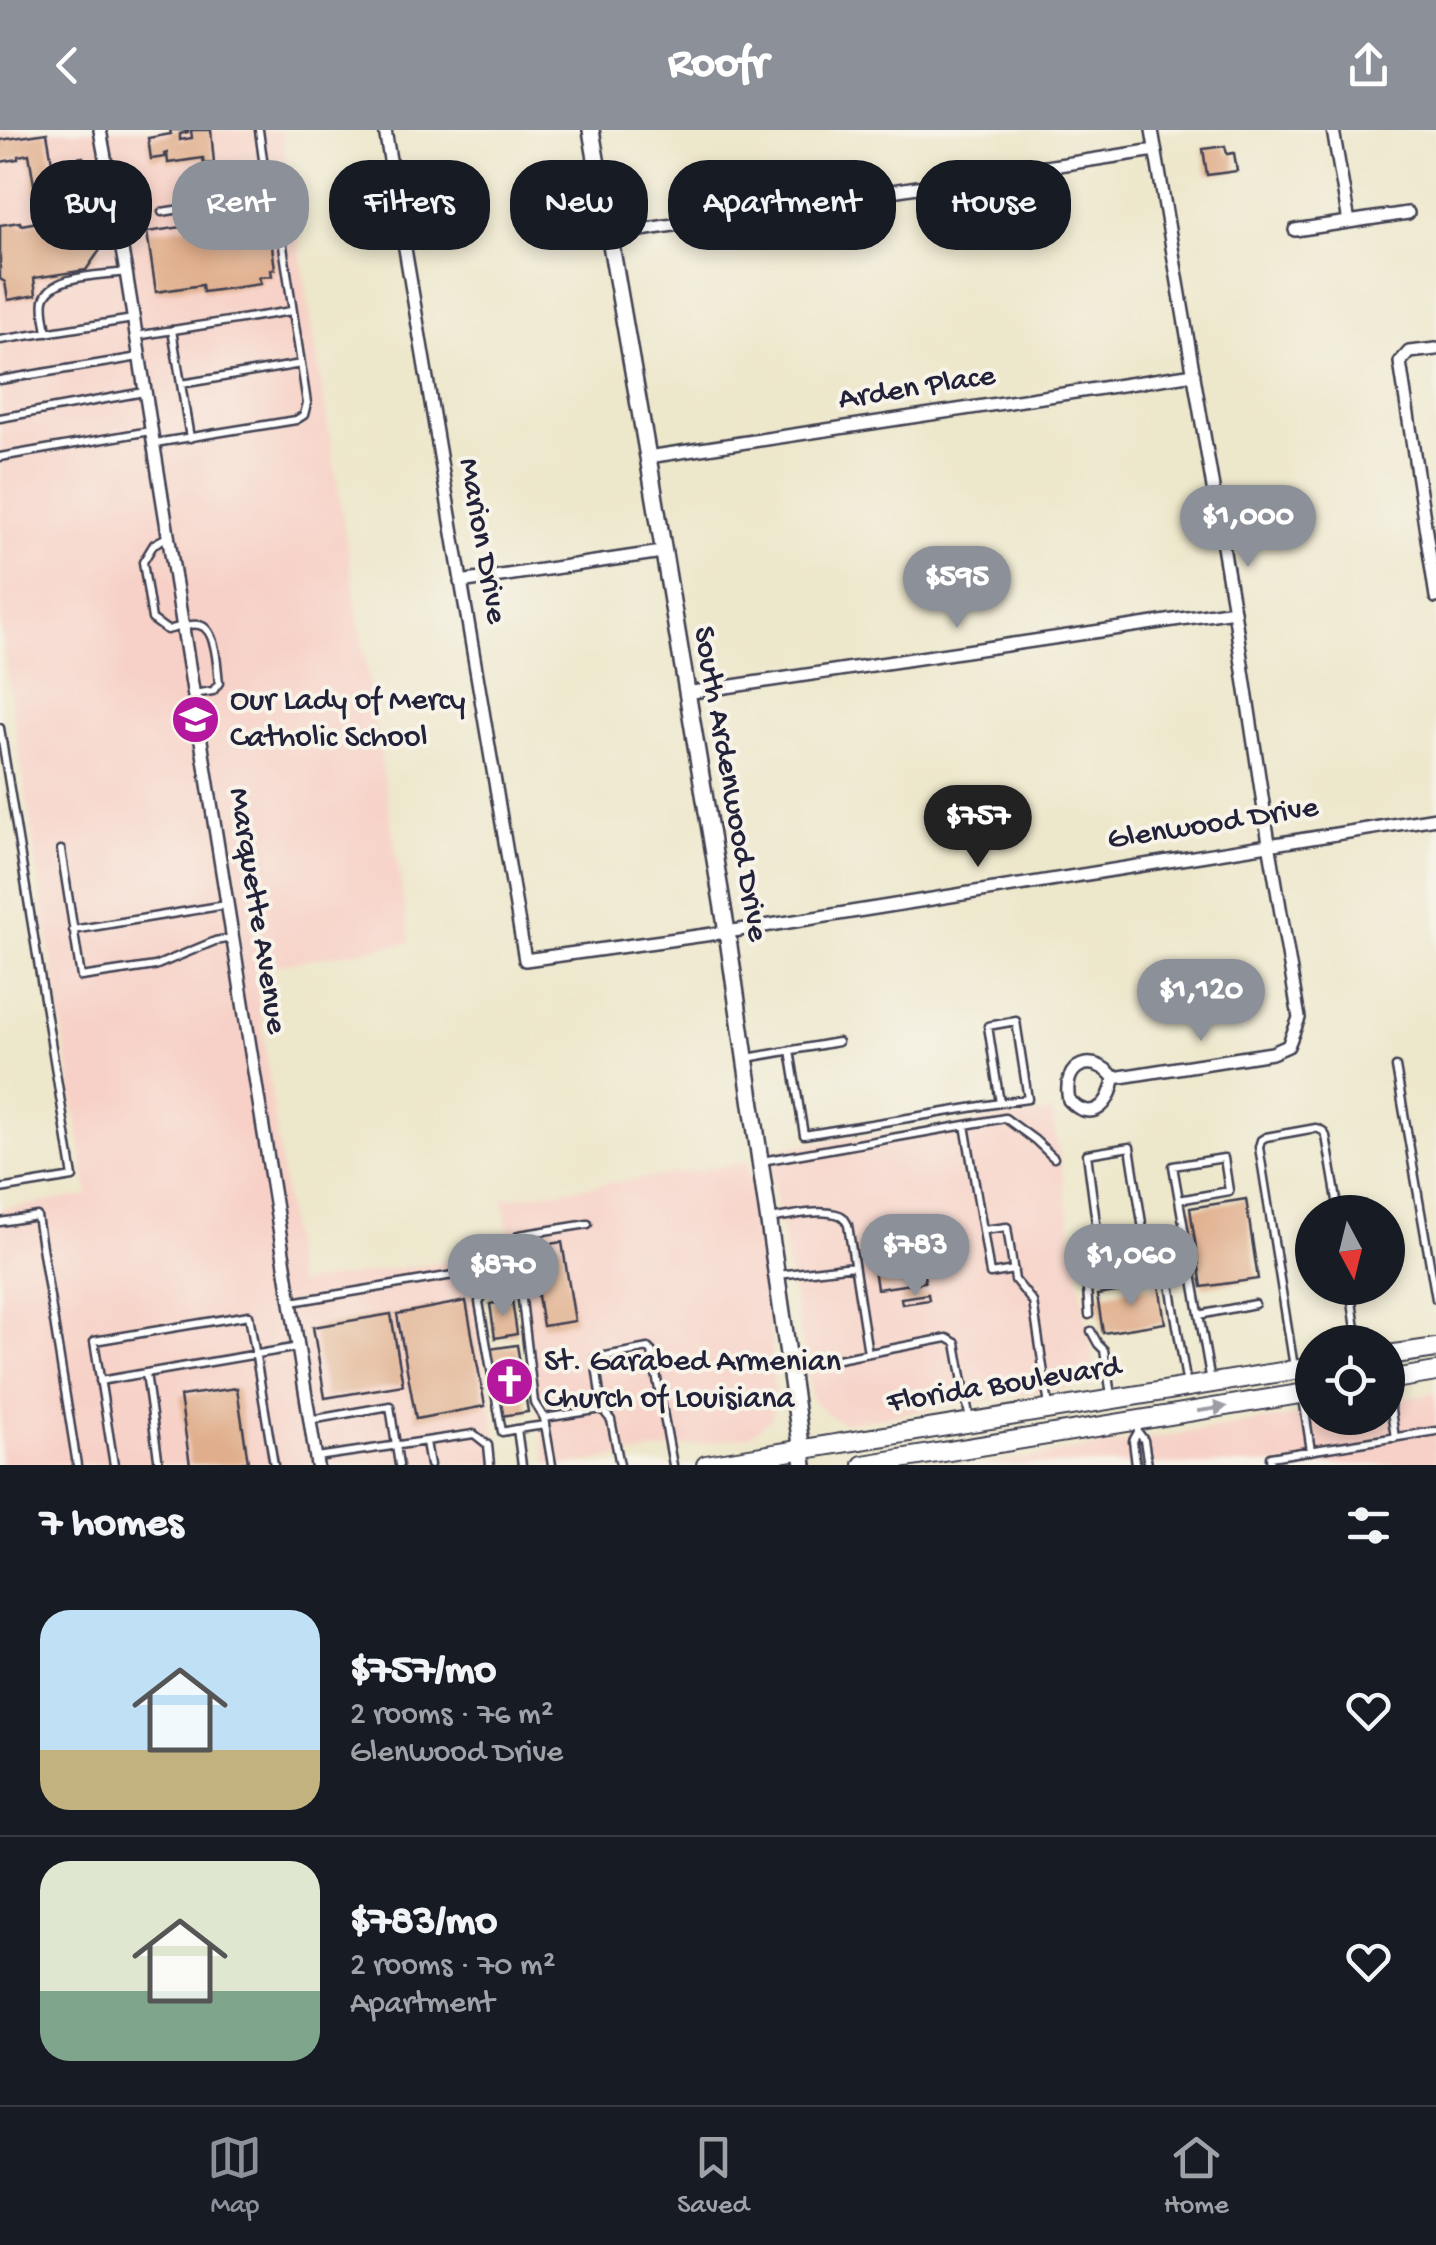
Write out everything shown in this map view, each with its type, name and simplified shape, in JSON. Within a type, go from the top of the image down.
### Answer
[{"type":"main road","points":[[1405,1353],[1436,1348]]},
{"type":"main road","name":"Florida Boulevard","points":[[706,1465],[803,1457],[970,1422],[1295,1370]]},
{"type":"main road","points":[[1405,1377],[1436,1372]]},
{"type":"main road","name":"Florida Boulevard","points":[[863,1465],[1116,1424],[1137,1426],[1295,1395]]},
{"type":"main road","points":[[1112,1399],[1116,1424]]},
{"type":"street","name":"Marquette Avenue","points":[[100,130],[317,1461]]},
{"type":"street","name":"Marion Drive","points":[[385,130],[525,960]]},
{"type":"street","name":"South Ardenwood Drive","points":[[591,130],[596,160]]},
{"type":"street","points":[[1114,1078],[1272,1053],[1288,1046],[1299,1018],[1152,130]]},
{"type":"street","points":[[1333,130],[1350,222]]},
{"type":"street","points":[[648,229],[1155,150]]},
{"type":"street","points":[[1296,230],[1408,213]]},
{"type":"street","name":"South Ardenwood Drive","points":[[612,250],[727,932],[803,1457]]},
{"type":"street","points":[[1436,348],[1409,352],[1400,362],[1436,597]]},
{"type":"street","name":"Arden Place","points":[[648,457],[1194,374]]},
{"type":"street","points":[[460,582],[662,552]]},
{"type":"street","points":[[686,692],[1234,610]]},
{"type":"street","name":"Glenwood Drive","points":[[525,960],[727,932],[1436,818]]},
{"type":"street","points":[[1096,1064],[1114,1078],[1111,1096],[1101,1107],[1085,1110],[1070,1100],[1068,1080],[1076,1069],[1096,1064]]},
{"type":"lane","points":[[258,130],[263,160]]},
{"type":"lane","points":[[162,212],[172,210]]},
{"type":"lane","points":[[0,457],[152,438],[190,438],[296,420],[304,415],[307,403],[283,250]]},
{"type":"lane","points":[[48,333],[43,305],[50,288],[62,281],[126,272]]},
{"type":"lane","points":[[136,336],[292,310]]},
{"type":"lane","points":[[0,340],[133,320]]},
{"type":"lane","points":[[172,330],[190,438]]},
{"type":"lane","points":[[0,380],[139,358]]},
{"type":"lane","points":[[181,384],[301,364]]},
{"type":"lane","points":[[0,418],[144,392]]},
{"type":"lane","points":[[167,538],[154,544],[143,562],[152,619],[167,630],[198,624],[212,635],[219,683],[213,691],[192,694]]},
{"type":"lane","points":[[0,728],[73,1177],[0,1189]]},
{"type":"lane","points":[[61,850],[81,977],[155,966],[232,938]]},
{"type":"lane","points":[[73,930],[227,904]]},
{"type":"lane","points":[[790,1050],[804,1134],[1000,1104],[1028,1099],[1016,1022],[988,1026],[1000,1104]]},
{"type":"lane","points":[[746,1058],[838,1042]]},
{"type":"lane","points":[[1396,1067],[1436,1300]]},
{"type":"lane","points":[[761,1161],[1005,1118],[1054,1158]]},
{"type":"lane","points":[[965,1125],[990,1274],[1014,1270]]},
{"type":"lane","points":[[1295,1326],[1258,1147],[1260,1140],[1322,1130],[1336,1195]]},
{"type":"lane","points":[[1089,1315],[1087,1288],[1102,1261],[1086,1154],[1130,1148],[1144,1236],[1169,1278],[1187,1388]]},
{"type":"lane","points":[[1178,1200],[1229,1192],[1224,1158],[1173,1166],[1178,1200],[1211,1384]]},
{"type":"lane","points":[[770,1219],[811,1214],[843,1217],[848,1225],[868,1353]]},
{"type":"lane","points":[[0,1222],[36,1216],[76,1465]]},
{"type":"lane","points":[[552,1465],[545,1421],[534,1402],[516,1240],[519,1236],[588,1224]]},
{"type":"lane","points":[[983,1230],[1007,1226],[1016,1280],[1034,1302],[1050,1410]]},
{"type":"lane","points":[[486,1250],[490,1284],[479,1302],[502,1432],[602,1408]]},
{"type":"lane","points":[[778,1275],[854,1266]]},
{"type":"lane","points":[[291,1302],[488,1269]]},
{"type":"lane","points":[[1199,1315],[1255,1304]]},
{"type":"lane","points":[[114,1465],[94,1341],[249,1315],[274,1465]]},
{"type":"lane","points":[[1092,1331],[1104,1350],[1112,1399]]},
{"type":"lane","points":[[792,1368],[947,1338],[956,1343],[970,1422]]},
{"type":"lane","points":[[100,1381],[299,1347]]},
{"type":"lane","points":[[620,1465],[611,1420],[602,1408],[595,1358],[648,1348],[652,1352],[673,1465]]},
{"type":"lane","points":[[146,1373],[159,1465]]},
{"type":"lane","points":[[310,1420],[390,1406],[398,1465]]},
{"type":"lane","points":[[1136,1465],[1133,1441],[1137,1426]]},
{"type":"lane","points":[[1137,1426],[1148,1465]]},
{"type":"lane","points":[[517,1429],[522,1465]]},
{"type":"lane","points":[[1271,1465],[1270,1458],[1436,1431]]},
{"type":"lane","points":[[317,1461],[474,1434],[488,1444],[490,1465]]},
{"type":"lane","points":[[1311,1435],[1312,1451]]},
{"type":"lane","points":[[426,1441],[430,1465]]},
{"type":"shaded area","name":"Our Lady of Mercy Catholic School","points":[[0,130],[281,130],[286,160],[172,160],[172,250],[300,250],[410,942],[255,969],[296,1284],[467,1258],[501,1465],[0,1465],[0,1209],[88,1195],[0,628]]},
{"type":"shaded area","points":[[1052,1112],[1097,1383],[843,1423],[827,1414],[812,1400],[767,1149]]},
{"type":"shaded area","points":[[747,1163],[769,1293],[772,1418],[749,1436],[570,1465],[547,1465],[503,1199]]},
{"type":"shaded area","points":[[1436,1393],[1436,1465],[981,1465],[1295,1416],[1295,1435],[1405,1435],[1405,1398]]},
{"type":"building","points":[[170,130],[188,130],[180,134],[180,140],[192,138],[191,130],[211,130],[214,160],[168,163],[167,153],[165,157],[151,159],[148,138],[171,134]]},
{"type":"building","points":[[47,133],[52,160],[30,160],[29,154],[0,162],[0,140]]},
{"type":"building","points":[[1225,146],[1227,154],[1234,153],[1237,171],[1207,175],[1203,149]]},
{"type":"building","points":[[30,223],[30,250],[100,250],[86,270],[34,278],[36,295],[8,300],[5,282],[0,279],[0,225]]},
{"type":"building","points":[[172,228],[172,250],[272,250],[275,269],[271,270],[272,276],[259,277],[261,284],[203,292],[202,285],[156,292],[150,250],[152,231]]},
{"type":"building","points":[[1246,1199],[1258,1279],[1202,1287],[1190,1208]]},
{"type":"building","points":[[562,1242],[575,1321],[543,1326],[530,1247]]},
{"type":"building","points":[[920,1246],[925,1282],[877,1289],[872,1254]]},
{"type":"building","points":[[1159,1285],[1165,1323],[1103,1333],[1097,1295]]},
{"type":"building","points":[[928,1294],[929,1300],[902,1304],[901,1298]]},
{"type":"building","points":[[512,1300],[517,1334],[495,1338],[490,1304]]},
{"type":"building","points":[[466,1301],[485,1406],[416,1419],[397,1314]]},
{"type":"building","points":[[391,1314],[403,1385],[325,1398],[313,1327]]},
{"type":"building","name":"St. Garabed Armenian Church of Louisiana","points":[[517,1345],[528,1412],[501,1416],[489,1349]]},
{"type":"building","points":[[237,1388],[248,1462],[190,1465],[180,1396]]},
{"type":"place","name":"Our Lady of Mercy Catholic School","points":[[195,720]]},
{"type":"place","name":"St. Garabed Armenian Church of Louisiana","points":[[509,1381]]}]
